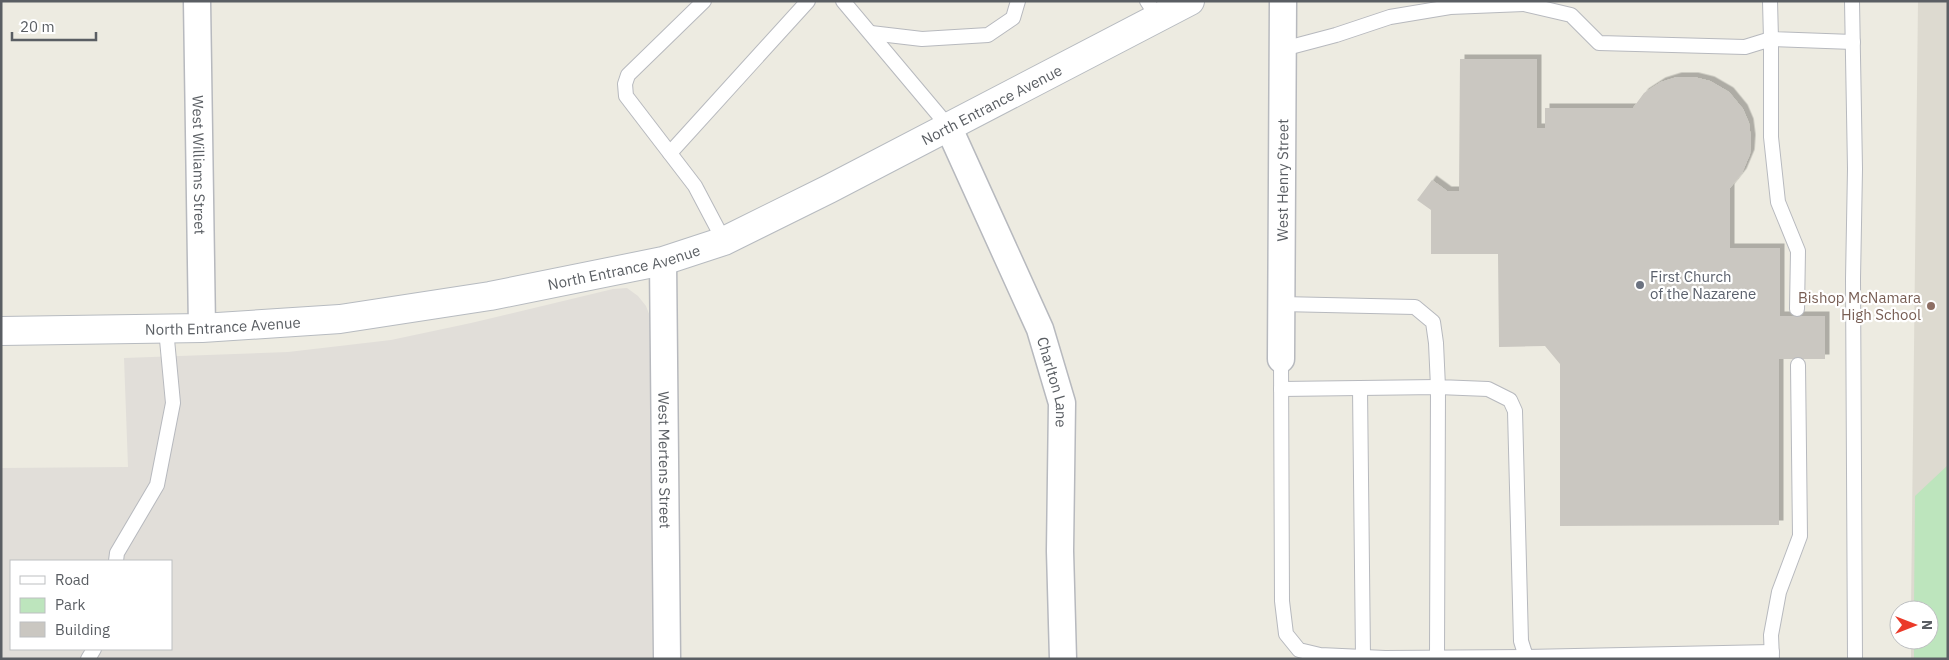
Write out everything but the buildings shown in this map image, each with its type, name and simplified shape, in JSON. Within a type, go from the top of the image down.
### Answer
[{"type":"main road","name":"North Entrance Avenue","points":[[1,331],[202,328],[340,319],[490,296],[664,261],[724,241],[829,189],[948,126],[1153,9],[1190,1]]},
{"type":"street","name":"West Williams Street","points":[[197,1],[202,328]]},
{"type":"street","name":"West Henry Street","points":[[1281,359],[1283,1]]},
{"type":"street","name":"Charlton Lane","points":[[948,126],[1040,329],[1062,403],[1060,551],[1063,659]]},
{"type":"street","name":"West Mertens Street","points":[[664,261],[667,659]]},
{"type":"lane","points":[[704,1],[628,76],[625,84],[626,96],[695,186],[724,241]]},
{"type":"lane","points":[[670,153],[808,1]]},
{"type":"lane","points":[[842,1],[948,126]]},
{"type":"lane","points":[[871,33],[922,40],[988,34],[1013,18],[1018,1]]},
{"type":"lane","points":[[1770,1],[1771,137],[1778,202],[1798,251],[1797,309]]},
{"type":"lane","points":[[1852,1],[1855,169],[1853,278],[1855,659]]},
{"type":"lane","points":[[1283,49],[1336,35],[1390,17],[1450,7],[1526,2],[1570,15],[1598,43],[1744,47],[1771,39],[1853,42]]},
{"type":"lane","points":[[1281,304],[1415,307],[1433,322],[1438,387],[1437,658]]},
{"type":"lane","points":[[116,560],[117,553],[156,485],[173,403],[166,329]]},
{"type":"lane","points":[[1281,359],[1282,601],[1286,634],[1299,650],[1320,655],[1437,658],[1772,656],[1771,635],[1780,592],[1800,536],[1798,365]]},
{"type":"lane","points":[[1281,389],[1438,387],[1488,389],[1510,400],[1515,411],[1521,641],[1525,658]]},
{"type":"lane","points":[[1360,388],[1364,657]]},
{"type":"shaded area","name":"Bishop McNamara High School","points":[[1918,1],[1948,1],[1948,659],[1911,659],[1911,650],[1939,650],[1939,600],[1911,600]]},
{"type":"shaded area","points":[[627,288],[638,296],[646,306],[651,319],[652,659],[1,659],[1,468],[128,467],[124,358],[288,352],[391,340],[613,289]]},
{"type":"green space","points":[[1948,465],[1948,659],[1914,659],[1914,650],[1939,650],[1939,600],[1914,600],[1915,496]]},
{"type":"place","name":"First Church of the Nazarene","points":[[1640,285]]},
{"type":"place","name":"Bishop McNamara High School","points":[[1931,306]]}]
